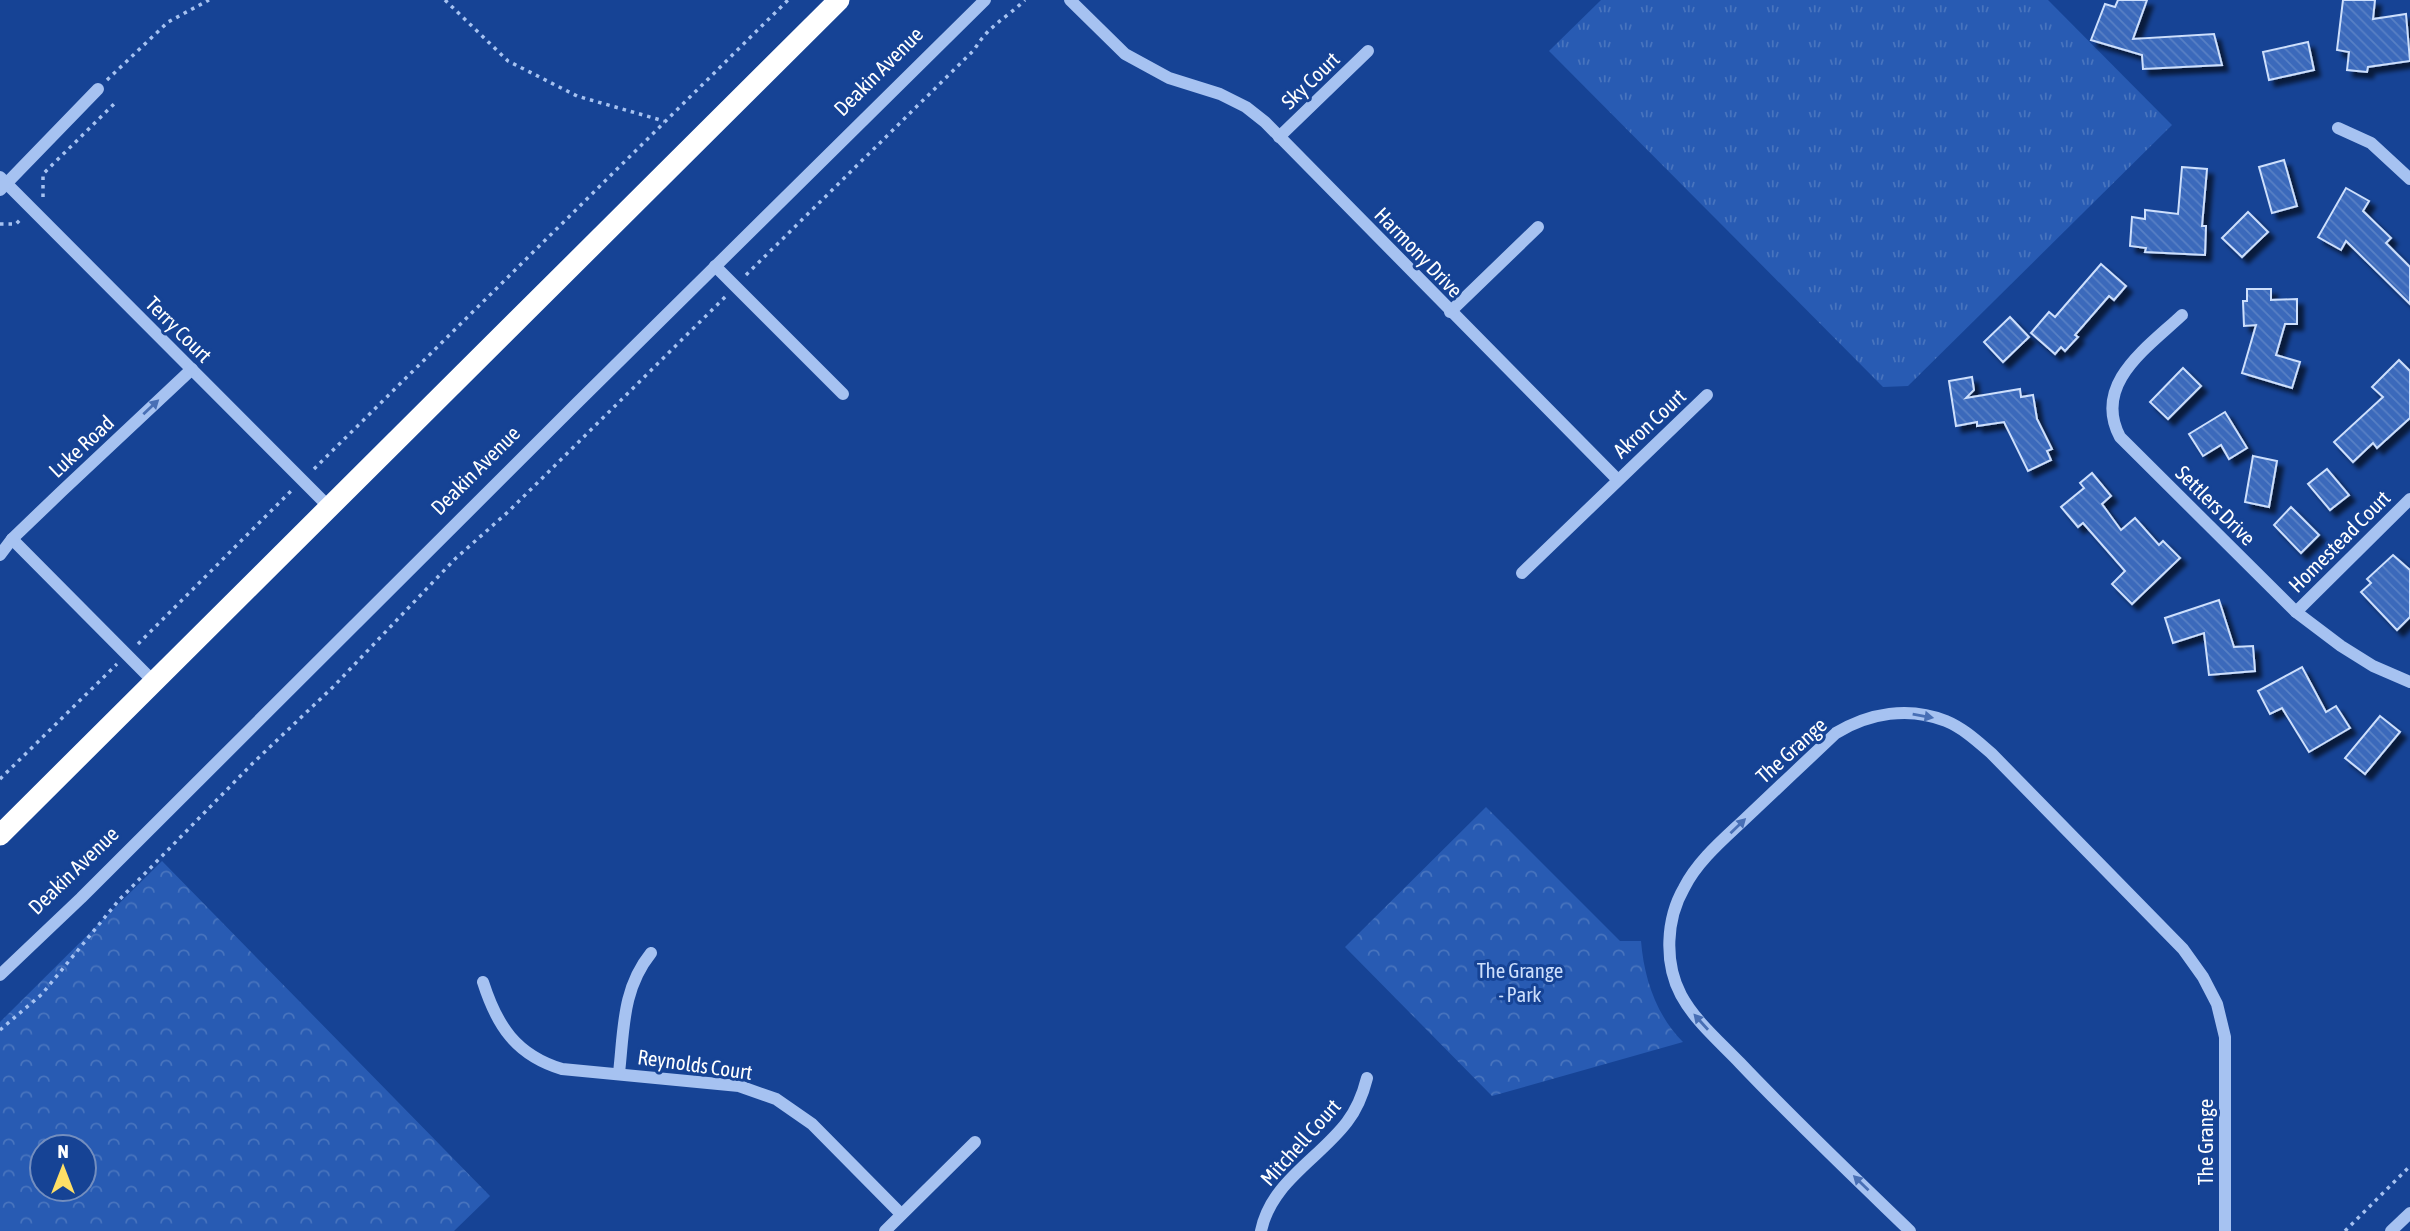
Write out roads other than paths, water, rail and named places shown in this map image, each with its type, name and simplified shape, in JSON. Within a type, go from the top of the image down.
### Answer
[{"type":"highway","points":[[0,835],[839,0]]},
{"type":"street","name":"Deakin Avenue","points":[[0,975],[985,0]]},
{"type":"street","name":"Harmony Drive","points":[[1070,0],[1125,54],[1169,78],[1220,94],[1246,107],[1265,122],[1617,479]]},
{"type":"street","name":"Sky Court","points":[[1279,137],[1368,51]]},
{"type":"street","points":[[2,183],[98,89]]},
{"type":"street","points":[[2338,128],[2371,142],[2410,179]]},
{"type":"street","name":"Terry Court","points":[[2,183],[32,209],[330,508]]},
{"type":"street","points":[[1450,312],[1538,227]]},
{"type":"street","points":[[715,266],[843,394]]},
{"type":"street","name":"Settlers Drive","points":[[2182,315],[2130,365],[2121,378],[2111,404],[2113,425],[2120,438],[2296,612],[2373,666],[2410,682]]},
{"type":"street","name":"Luke Road","points":[[0,555],[12,539],[192,369]]},
{"type":"street","name":"Akron Court","points":[[1617,479],[1707,395]]},
{"type":"street","points":[[1522,573],[1617,479]]},
{"type":"street","name":"Homestead Court","points":[[2296,612],[2410,499]]},
{"type":"street","points":[[12,539],[154,682]]},
{"type":"street","name":"The Grange","points":[[1910,1231],[1766,1091],[1696,1017],[1681,995],[1672,971],[1669,951],[1675,907],[1683,888],[1695,870],[1722,841],[1836,733],[1856,721],[1880,714],[1903,713],[1927,715],[1948,722],[1983,746],[2155,919],[2183,949],[2203,977],[2217,1004],[2225,1037],[2225,1231]]},
{"type":"street","points":[[619,1073],[630,988],[638,968],[651,953]]},
{"type":"street","name":"Reynolds Court","points":[[483,982],[491,1009],[500,1024],[528,1054],[542,1063],[562,1069],[739,1086],[776,1099],[812,1124],[901,1214]]},
{"type":"street","name":"Mitchell Court","points":[[1261,1231],[1270,1204],[1281,1189],[1345,1124],[1362,1097],[1367,1078]]},
{"type":"street","points":[[885,1231],[975,1142]]},
{"type":"street","points":[[2391,1231],[2410,1213]]},
{"type":"park label","name":"The Grange - Park","points":[[1520,982]]}]
